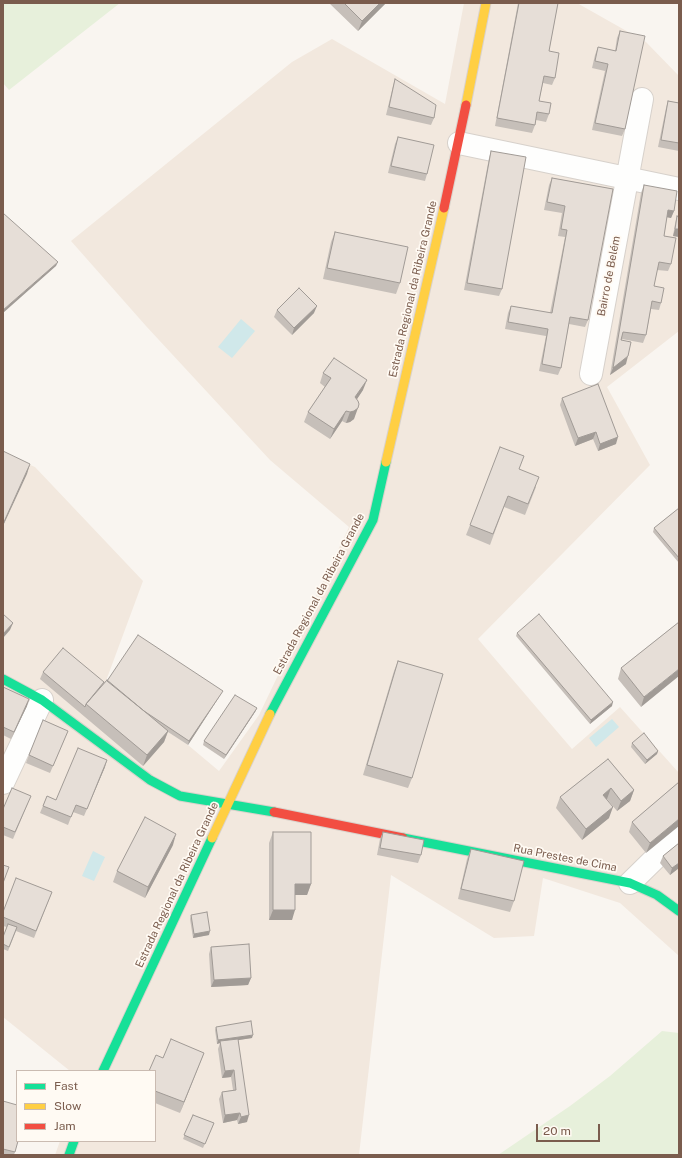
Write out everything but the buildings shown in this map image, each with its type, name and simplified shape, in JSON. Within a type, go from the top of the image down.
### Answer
[{"type":"main road","name":"Estrada Regional da Ribeira Grande","points":[[103,1070],[272,709],[373,520],[459,143],[486,3]]},
{"type":"main road","name":"Rua Prestes de Cima","points":[[3,679],[42,700],[150,780],[180,796],[285,814],[630,883],[657,895],[679,911]]},
{"type":"main road","points":[[69,1155],[74,1142]]},
{"type":"street","name":"Bairro de Belém","points":[[591,374],[642,99]]},
{"type":"street","points":[[459,143],[679,188]]},
{"type":"street","points":[[3,783],[42,700]]},
{"type":"street","points":[[630,883],[679,834]]},
{"type":"shaded area","points":[[464,3],[577,3],[646,42],[679,76],[679,331],[607,387],[650,465],[478,639],[572,749],[620,707],[679,773],[679,956],[620,903],[543,878],[534,936],[494,938],[391,875],[359,1155],[55,1155],[60,1142],[156,1142],[156,1070],[69,1070],[3,1017],[3,453],[35,467],[143,581],[103,689],[188,745],[219,771],[259,715],[349,527],[270,460],[146,326],[71,241],[292,62],[332,39],[445,104]]},
{"type":"green space","points":[[3,3],[120,3],[9,90],[3,83]]},
{"type":"green space","points":[[662,1031],[679,1033],[679,1155],[498,1155],[570,1106],[610,1076]]},
{"type":"water","points":[[241,319],[255,331],[232,358],[218,347]]},
{"type":"water","points":[[612,719],[619,727],[596,747],[589,738]]},
{"type":"water","points":[[93,851],[105,857],[94,881],[82,876]]},
{"type":"traffic: fast","points":[[270,714],[373,520],[386,462]]},
{"type":"traffic: fast","points":[[3,679],[42,700],[150,780],[180,796],[274,812]]},
{"type":"traffic: fast","points":[[103,1070],[212,838]]},
{"type":"traffic: fast","points":[[403,838],[630,883],[657,895],[679,911]]},
{"type":"traffic: fast","points":[[69,1155],[74,1142]]},
{"type":"traffic: slow","points":[[466,105],[486,3]]},
{"type":"traffic: slow","points":[[386,462],[444,208]]},
{"type":"traffic: slow","points":[[212,838],[270,714]]},
{"type":"traffic: jam","points":[[444,208],[466,105]]},
{"type":"traffic: jam","points":[[274,812],[403,838]]}]
